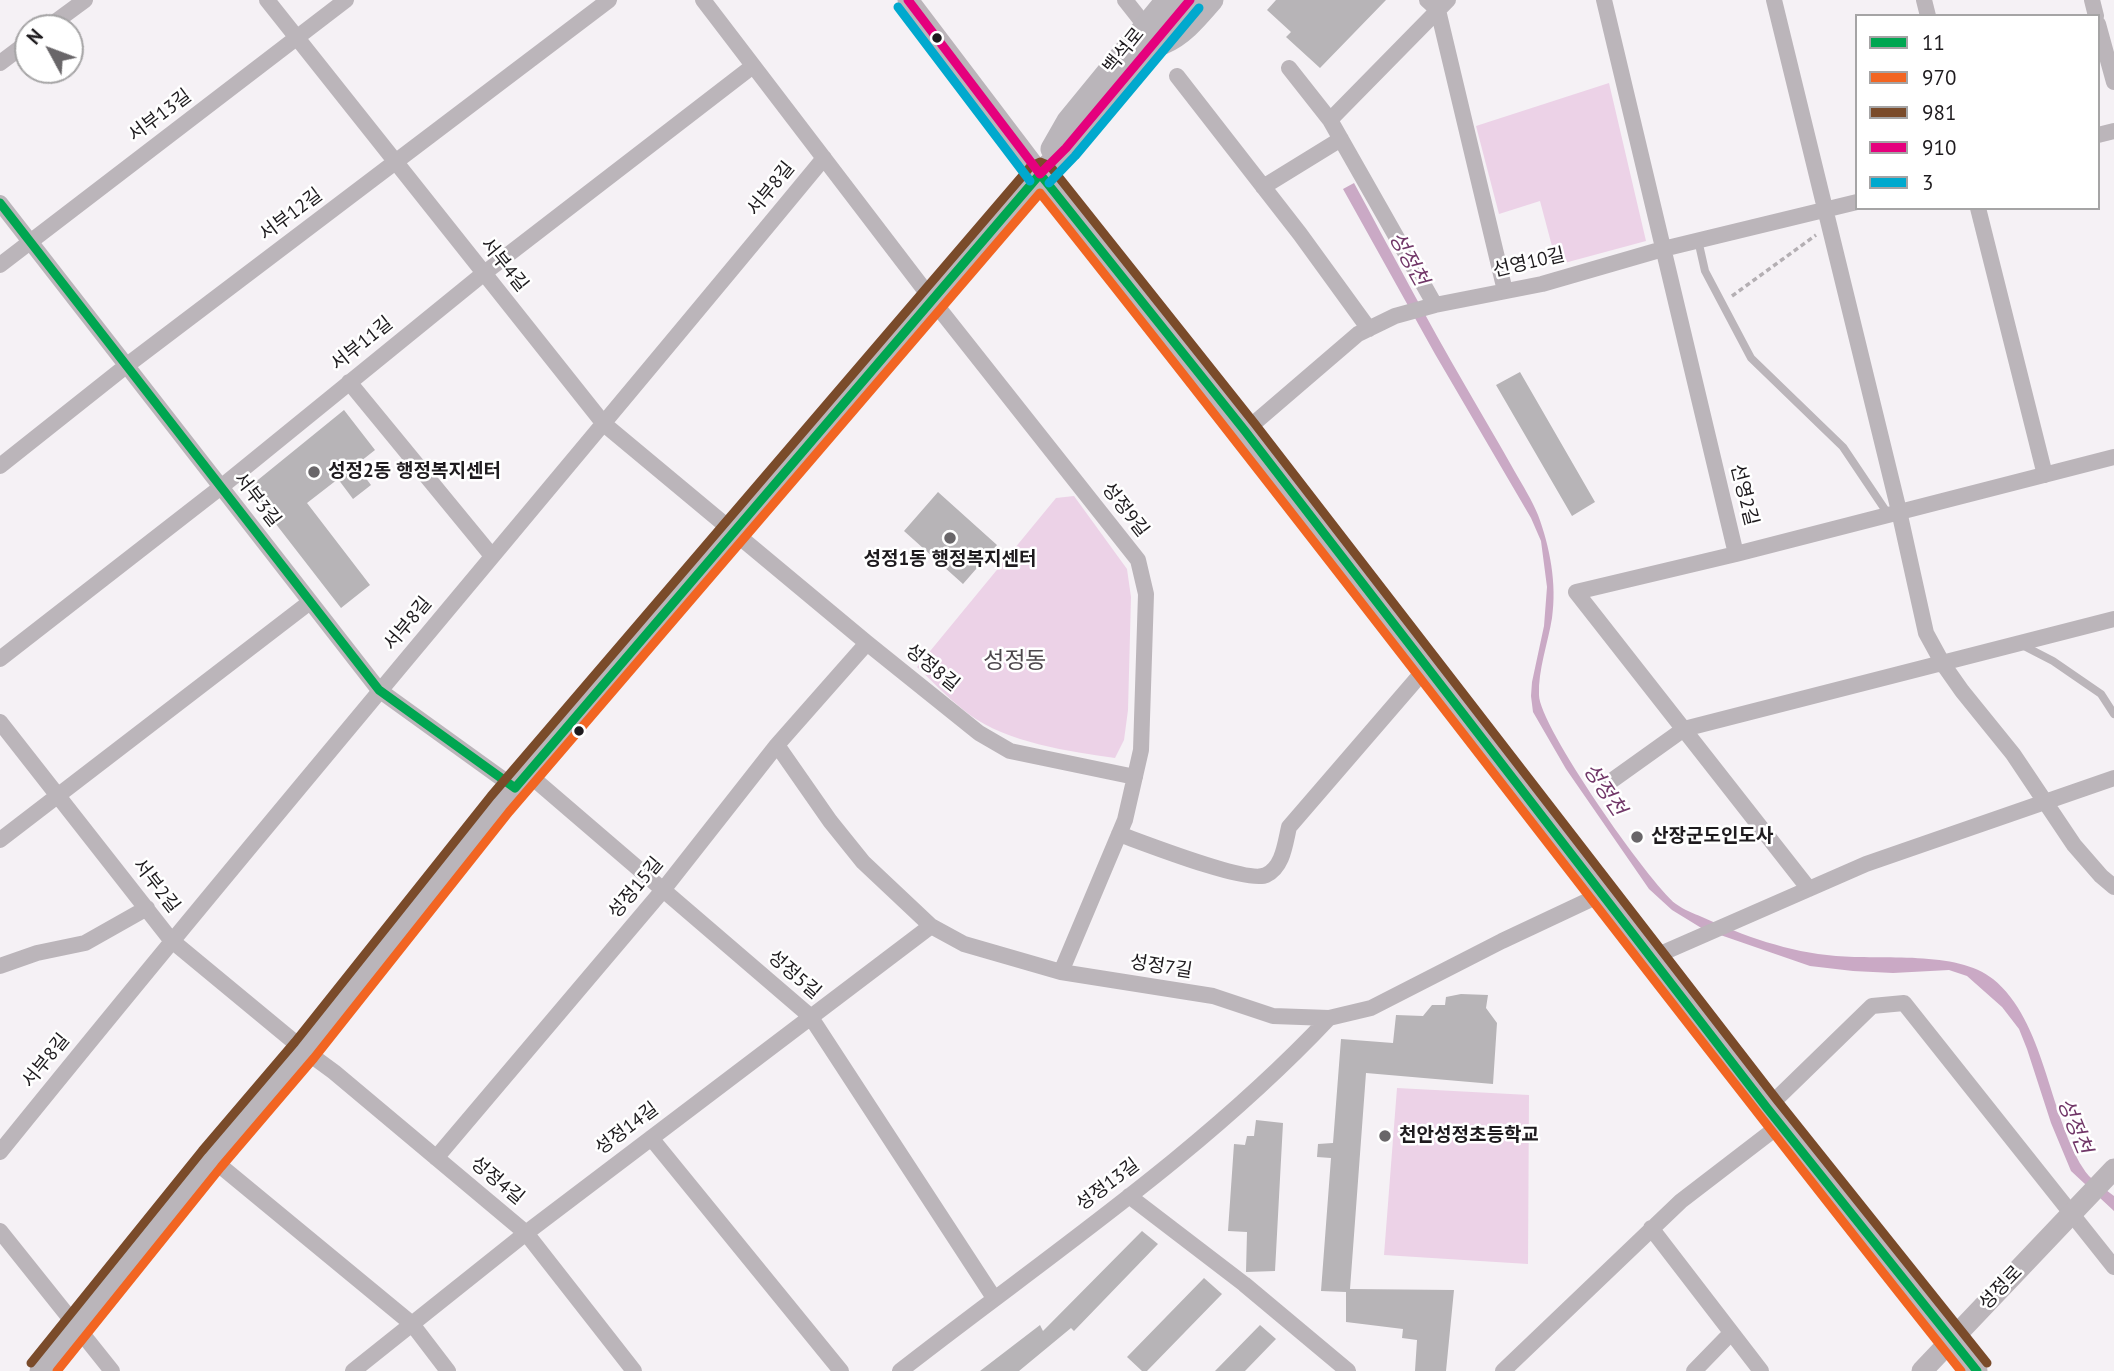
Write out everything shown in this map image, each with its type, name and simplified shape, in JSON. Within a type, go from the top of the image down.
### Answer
[{"type":"main road","name":"백석로","points":[[41,1371],[521,780],[1040,174],[1066,148],[1145,25],[1167,0]]},
{"type":"main road","name":"백석로","points":[[1145,25],[1190,0]]},
{"type":"main road","points":[[1145,25],[1171,40],[1190,25],[1212,0]]},
{"type":"street","points":[[66,14],[85,0]]},
{"type":"street","name":"서부4길","points":[[267,0],[604,424],[734,531]]},
{"type":"street","name":"서부13길","points":[[0,265],[346,0]]},
{"type":"street","name":"서부12길","points":[[0,466],[126,366],[609,0]]},
{"type":"street","name":"성정9길","points":[[703,0],[933,301],[1138,560],[1146,594],[1141,750],[1125,820],[1061,972]]},
{"type":"street","points":[[908,0],[1040,174],[1245,431],[1780,1125],[1977,1371]]},
{"type":"street","points":[[1125,0],[1145,25]]},
{"type":"street","name":"선영2길","points":[[1604,0],[1737,554],[1576,592],[1809,888]]},
{"type":"street","points":[[1774,0],[1826,210],[1894,512],[1926,633],[1943,664],[2013,754],[2074,845],[2114,887]]},
{"type":"street","points":[[1330,120],[1438,3]]},
{"type":"street","points":[[1438,3],[1505,291]]},
{"type":"street","points":[[2100,31],[2114,82]]},
{"type":"street","name":"서부11길","points":[[0,659],[220,487],[484,274],[753,66]]},
{"type":"street","points":[[1289,68],[1330,120],[1435,305]]},
{"type":"street","points":[[1177,76],[1369,329]]},
{"type":"street","points":[[1263,187],[1341,139]]},
{"type":"street","name":"서부8길","points":[[0,1152],[171,940],[824,158]]},
{"type":"street","name":"서부3길","points":[[0,203],[379,690],[521,780]]},
{"type":"street","name":"선영10길","points":[[1245,431],[1358,334],[1395,316],[1435,305],[1542,284],[1663,249],[1855,203]]},
{"type":"street","points":[[1979,210],[2045,475]]},
{"type":"street","points":[[349,382],[492,556]]},
{"type":"street","points":[[1737,554],[2114,457]]},
{"type":"street","name":"성정8길","points":[[734,531],[979,733],[1010,751],[1135,777]]},
{"type":"street","points":[[0,840],[310,602]]},
{"type":"street","points":[[1607,784],[1684,729],[2114,620]]},
{"type":"street","name":"성정15길","points":[[436,1158],[663,890],[777,745],[867,643]]},
{"type":"street","points":[[1119,834],[1231,873],[1259,878],[1269,874],[1281,859],[1289,827],[1427,667]]},
{"type":"street","name":"서부2길","points":[[0,722],[171,940],[304,1050]]},
{"type":"street","name":"성정7길","points":[[777,745],[830,821],[863,862],[931,926],[964,944],[1061,972],[1213,996],[1273,1016],[1329,1018],[1371,1008],[1602,894]]},
{"type":"street","points":[[1651,958],[1866,864],[2114,778]]},
{"type":"street","name":"성정5길","points":[[521,780],[663,890],[810,1017],[994,1298]]},
{"type":"street","points":[[0,966],[37,953],[85,943],[147,908]]},
{"type":"street","name":"성정14길","points":[[353,1371],[526,1233],[931,926]]},
{"type":"street","points":[[1767,1108],[1872,1006],[1904,1003],[2076,1209],[2114,1267]]},
{"type":"street","name":"성정13길","points":[[900,1371],[1197,1143],[1285,1065],[1329,1018]]},
{"type":"street","name":"성정4길","points":[[304,1050],[334,1072],[526,1233],[634,1371]]},
{"type":"street","points":[[1503,1371],[1681,1200],[1780,1125]]},
{"type":"street","points":[[651,1138],[841,1371]]},
{"type":"street","points":[[212,1159],[412,1324],[447,1371]]},
{"type":"street","name":"성정로","points":[[1922,1371],[2110,1176]]},
{"type":"street","points":[[1129,1196],[1244,1284],[1348,1371]]},
{"type":"street","points":[[1651,1228],[1761,1371]]},
{"type":"street","points":[[0,1231],[112,1371]]},
{"type":"street","points":[[1694,1371],[1731,1333]]},
{"type":"lane","points":[[1698,240],[1705,271],[1751,358],[1843,447],[1894,512]]},
{"type":"lane","points":[[2020,644],[2053,661],[2101,694],[2114,714]]},
{"type":"path","points":[[1721,304],[1817,233]]},
{"type":"shaded area","points":[[1609,83],[1646,241],[1557,265],[1540,201],[1499,214],[1476,126]]},
{"type":"shaded area","points":[[1354,183],[1538,515],[1549,553],[1554,592],[1552,618],[1539,686],[1544,712],[1575,769],[1643,867],[1676,904],[1734,931],[1767,942],[1836,956],[1939,960],[1978,970],[1993,979],[2010,997],[2024,1018],[2071,1146],[2086,1172],[2114,1196],[2114,1211],[2071,1171],[2051,1123],[2019,1029],[2002,1007],[1967,976],[1949,970],[1893,973],[1810,966],[1703,929],[1672,910],[1649,889],[1566,769],[1533,712],[1532,682],[1544,626],[1547,587],[1541,541],[1531,518],[1343,189]]},
{"type":"shaded area","points":[[1074,496],[1127,569],[1131,597],[1128,710],[1124,740],[1115,758],[1059,749],[1002,732],[970,715],[917,667],[1056,498]]},
{"type":"shaded area","points":[[1397,1088],[1529,1095],[1528,1264],[1384,1255]]},
{"type":"building","points":[[1276,0],[1386,0],[1320,68],[1286,37],[1291,32],[1267,10]]},
{"type":"building","points":[[1520,372],[1595,502],[1572,516],[1496,385]]},
{"type":"building","name":"성정2동 행정복지센터","points":[[344,410],[375,450],[356,465],[371,485],[353,499],[338,479],[307,503],[370,585],[341,608],[248,488]]},
{"type":"building","name":"성정1동 행정복지센터","points":[[938,492],[997,545],[963,584],[904,531]]},
{"type":"building","points":[[1461,994],[1488,995],[1486,1008],[1497,1023],[1493,1084],[1366,1073],[1350,1289],[1454,1290],[1446,1371],[1415,1371],[1417,1340],[1402,1338],[1403,1329],[1346,1322],[1346,1292],[1321,1291],[1331,1158],[1317,1157],[1318,1144],[1333,1143],[1341,1039],[1393,1043],[1396,1015],[1423,1016],[1432,1005],[1445,1005],[1446,997]]},
{"type":"building","points":[[1256,1120],[1283,1123],[1275,1271],[1246,1272],[1247,1232],[1228,1231],[1234,1144],[1245,1145],[1247,1136],[1254,1136]]},
{"type":"building","points":[[1142,1231],[1158,1244],[1074,1331],[1071,1328],[1019,1371],[980,1371],[1040,1325],[1043,1331]]},
{"type":"building","points":[[1204,1278],[1222,1294],[1147,1371],[1142,1371],[1127,1357]]},
{"type":"building","points":[[1260,1325],[1276,1339],[1245,1371],[1215,1371]]},
{"type":"transit line","name":"910","points":[[908,0],[1040,174]]},
{"type":"transit line","name":"910","points":[[1040,174],[1066,148],[1190,0]]},
{"type":"transit line","name":"3","points":[[898,7],[1030,181]]},
{"type":"transit line","name":"3","points":[[1049,183],[1075,156],[1199,8]]},
{"type":"transit line","name":"981","points":[[31,1363],[202,1151],[295,1042],[491,796],[1031,166],[1040,162],[1050,166],[1255,424],[1777,1100],[1987,1363]]},
{"type":"transit line","name":"11","points":[[0,203],[379,690],[515,788],[1040,174],[1245,431],[1767,1108],[1977,1371]]},
{"type":"transit line","name":"970","points":[[57,1371],[221,1167],[314,1058],[509,812],[1040,193],[1961,1371]]},
{"type":"place","name":"성정2동 행정복지센터","points":[[314,472]]},
{"type":"place","name":"성정1동 행정복지센터","points":[[950,538]]},
{"type":"place","name":"산장군도인도사","points":[[1637,837]]},
{"type":"place","name":"천안성정초등학교","points":[[1385,1136]]},
{"type":"district","name":"성정동","points":[[1015,661]]},
{"type":"water label","name":"성정천","points":[[1408,259]]},
{"type":"water label","name":"성정천","points":[[1604,790]]},
{"type":"water label","name":"성정천","points":[[2074,1126]]}]
